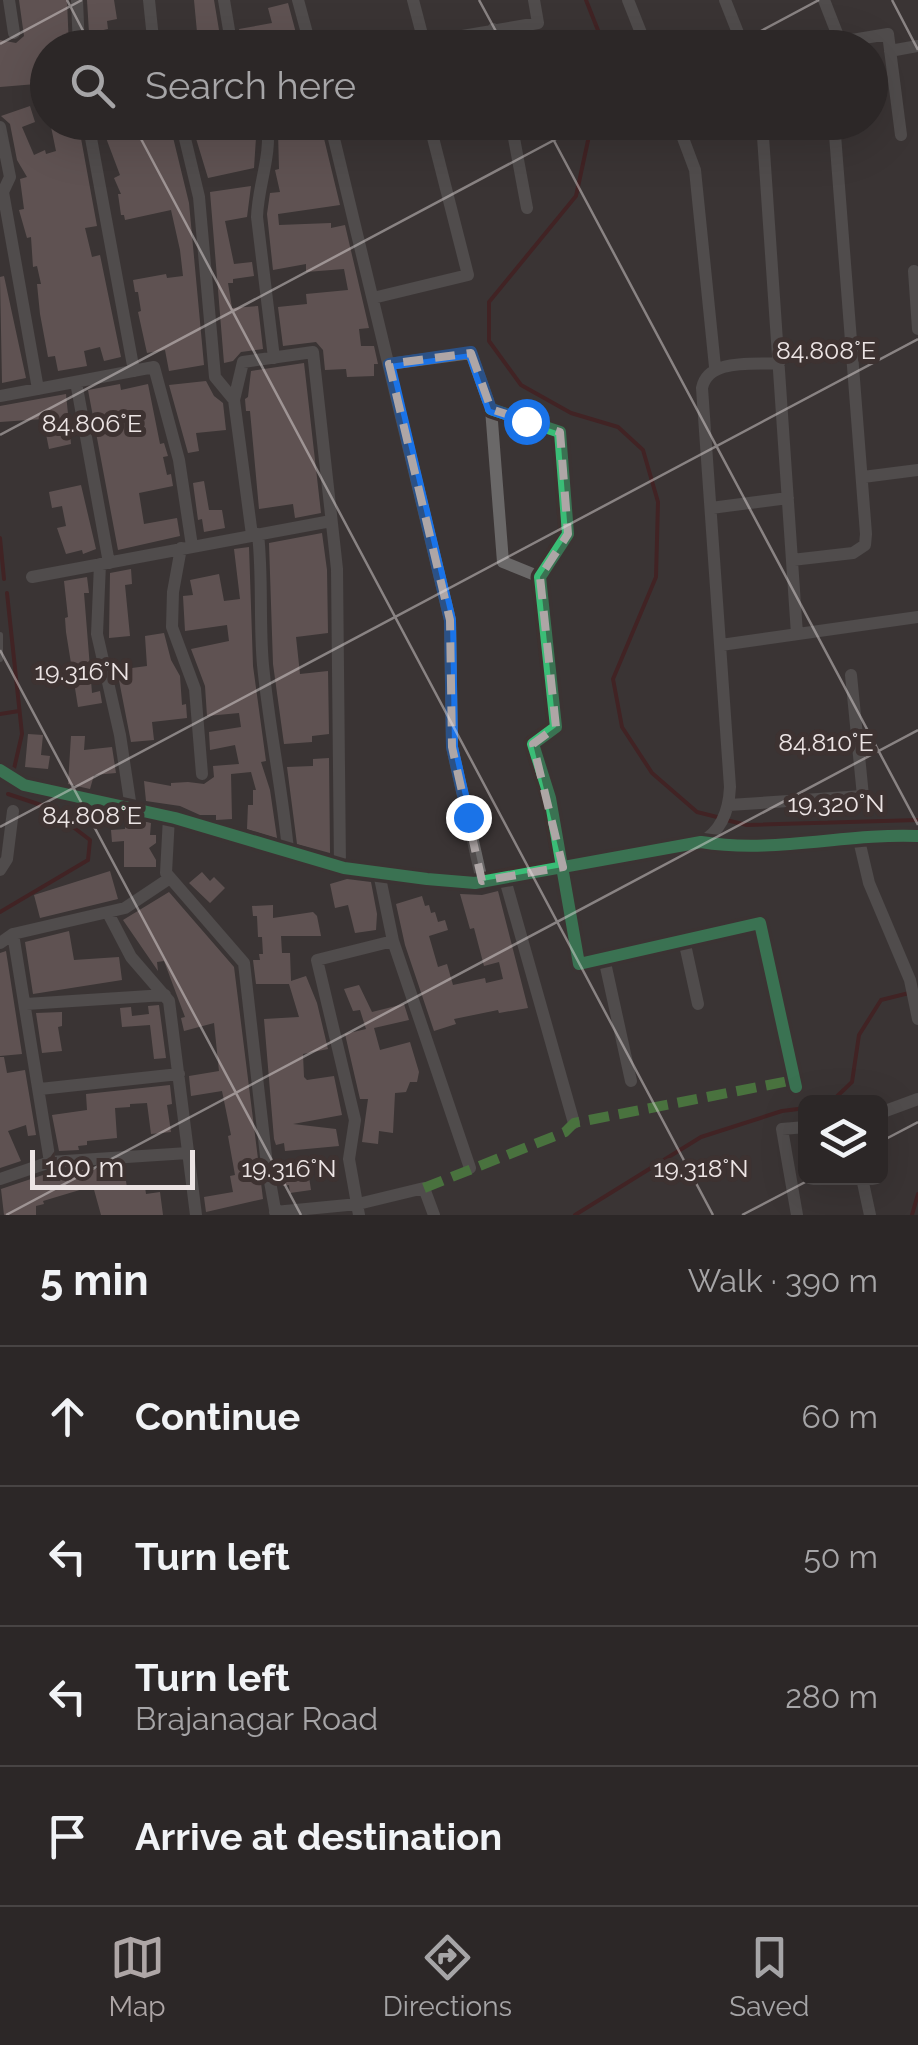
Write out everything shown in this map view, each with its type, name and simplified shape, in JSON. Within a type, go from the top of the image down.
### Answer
[{"type":"street","points":[[8,0],[14,33]]},
{"type":"street","points":[[77,0],[78,30]]},
{"type":"street","points":[[149,0],[152,30]]},
{"type":"street","points":[[224,0],[229,30]]},
{"type":"street","points":[[298,0],[306,30]]},
{"type":"street","points":[[413,0],[414,30]]},
{"type":"street","points":[[488,30],[538,24],[534,0]]},
{"type":"street","points":[[628,0],[640,30]]},
{"type":"street","points":[[725,0],[737,30]]},
{"type":"street","points":[[824,0],[836,30]]},
{"type":"street","points":[[888,34],[902,135]]},
{"type":"street","points":[[890,51],[918,46]]},
{"type":"street","points":[[0,127],[10,177],[2,192],[38,389]]},
{"type":"street","points":[[91,140],[134,371]]},
{"type":"street","points":[[185,140],[199,196],[216,377],[234,400]]},
{"type":"street","points":[[267,140],[268,163],[258,198],[258,217],[274,358]]},
{"type":"street","points":[[334,140],[450,620],[452,747],[482,881]]},
{"type":"street","points":[[373,298],[468,275],[434,140]]},
{"type":"street","points":[[514,140],[527,208]]},
{"type":"street","points":[[684,140],[695,170],[715,368]]},
{"type":"street","points":[[763,140],[798,634]]},
{"type":"street","points":[[792,560],[853,553],[865,545],[835,140]]},
{"type":"street","points":[[914,270],[918,329]]},
{"type":"street","points":[[288,850],[282,782],[263,664],[263,578],[234,400],[244,362],[313,352],[336,570],[340,867]]},
{"type":"street","points":[[389,364],[471,352],[491,409],[503,562],[540,576]]},
{"type":"street","points":[[705,840],[729,808],[702,388],[704,376],[715,368],[778,363]]},
{"type":"street","points":[[0,396],[154,367],[179,460],[186,547],[173,592],[172,627],[194,689],[202,774]]},
{"type":"street","points":[[76,382],[105,564],[96,634],[120,735],[131,808]]},
{"type":"street","points":[[491,409],[560,432],[568,534],[540,576],[556,727],[532,744],[550,798],[579,964],[760,923],[796,1088]]},
{"type":"street","points":[[863,478],[918,470]]},
{"type":"street","points":[[711,508],[788,498]]},
{"type":"street","points":[[32,577],[331,521]]},
{"type":"street","points":[[721,645],[918,617]]},
{"type":"street","points":[[729,808],[863,796],[851,675]]},
{"type":"street","points":[[0,770],[24,785],[169,817],[340,867],[475,883],[705,840],[738,848],[858,836],[918,836]]},
{"type":"street","points":[[0,870],[7,859],[13,811]]},
{"type":"street","points":[[169,817],[166,873],[244,963],[266,1165],[276,1214],[359,1209],[424,1188],[434,1215]]},
{"type":"street","points":[[858,836],[869,883],[910,980],[918,1019]]},
{"type":"street","points":[[380,873],[393,942],[470,1168]]},
{"type":"street","points":[[504,876],[574,1124]]},
{"type":"street","points":[[0,943],[13,934],[125,908],[170,878]]},
{"type":"street","points":[[108,913],[131,957],[170,1001],[196,1215]]},
{"type":"street","points":[[13,934],[50,1162]]},
{"type":"street","points":[[684,940],[698,1004]]},
{"type":"street","points":[[359,1209],[350,1159],[355,1120],[317,960],[393,942]]},
{"type":"street","points":[[604,958],[630,1082]]},
{"type":"street","points":[[26,1004],[165,995]]},
{"type":"street","points":[[40,1090],[178,1074]]},
{"type":"street","points":[[888,1110],[918,1098]]},
{"type":"street","points":[[797,1215],[782,1129],[798,1128]]},
{"type":"street","points":[[0,1179],[50,1162],[188,1153]]},
{"type":"street","points":[[864,1185],[870,1215]]},
{"type":"lane","points":[[0,635],[0,659]]},
{"type":"highlighted area","points":[[471,353],[491,409],[560,432],[568,534],[540,577],[556,727],[533,744],[563,867],[482,881],[452,747],[450,620],[389,364]]},
{"type":"building","points":[[19,0],[67,0],[68,30],[30,30],[30,84],[0,87],[0,40],[16,43],[24,36]]},
{"type":"building","points":[[87,0],[114,0],[117,19],[107,21],[108,29],[89,30]]},
{"type":"building","points":[[194,0],[214,0],[219,30],[197,30]]},
{"type":"building","points":[[288,3],[295,30],[239,30],[272,23],[268,8]]},
{"type":"building","points":[[30,106],[30,124],[22,127],[34,155],[56,151],[54,140],[81,140],[97,226],[85,228],[92,257],[100,255],[121,357],[104,361],[100,347],[84,351],[87,366],[58,371],[55,356],[48,357],[37,284],[41,284],[37,266],[33,267],[31,237],[27,238],[19,210],[24,209],[20,179],[27,177],[17,160],[10,124],[1,116]]},
{"type":"building","points":[[107,140],[174,140],[189,203],[204,365],[169,371],[165,350],[147,353],[133,280],[166,274],[167,278],[183,276],[180,250],[171,210],[125,220],[121,215],[121,194],[114,178],[120,175]]},
{"type":"building","points":[[196,140],[256,140],[254,168],[208,178]]},
{"type":"building","points":[[278,140],[324,140],[340,205],[278,214],[279,225],[345,225],[369,328],[359,329],[361,346],[374,346],[378,364],[374,364],[374,376],[347,377],[346,369],[325,370],[323,350],[316,342],[283,346],[278,307],[307,304],[306,294],[348,290],[344,269],[306,272],[306,264],[273,270],[267,214],[270,193],[280,192],[275,170],[279,169]]},
{"type":"building","points":[[251,186],[247,217],[225,221],[234,264],[252,262],[254,276],[228,283],[232,308],[258,306],[263,349],[241,352],[233,361],[224,363],[210,192]]},
{"type":"building","points":[[4,276],[26,378],[2,383],[0,277]]},
{"type":"building","points":[[304,363],[321,513],[295,518],[293,504],[259,509],[250,411],[246,411],[245,399],[251,371]]},
{"type":"building","points":[[206,381],[223,403],[226,430],[196,433],[199,451],[188,453],[169,385]]},
{"type":"building","points":[[120,384],[121,390],[148,384],[160,444],[164,443],[168,456],[163,457],[173,486],[139,493],[144,524],[177,518],[180,536],[118,550],[88,390]]},
{"type":"building","points":[[66,394],[71,444],[49,449],[43,419],[0,422],[0,406]]},
{"type":"building","points":[[204,481],[209,510],[222,510],[225,528],[204,532],[202,519],[198,520],[193,483]]},
{"type":"building","points":[[81,485],[96,549],[66,554],[57,528],[66,526],[62,506],[52,508],[49,492]]},
{"type":"building","points":[[322,533],[328,633],[296,637],[300,674],[328,671],[329,734],[312,736],[312,742],[284,744],[273,664],[269,543]]},
{"type":"building","points":[[249,547],[253,666],[266,761],[261,762],[270,790],[277,838],[247,829],[248,805],[253,805],[256,790],[251,772],[231,774],[232,819],[216,820],[216,815],[200,815],[180,806],[146,801],[144,781],[171,786],[204,784],[214,777],[213,766],[239,764],[235,745],[210,750],[209,732],[241,727],[239,713],[207,716],[205,686],[191,649],[229,641],[227,625],[185,631],[183,596],[193,595],[190,580],[219,574],[224,601],[240,599],[234,549]]},
{"type":"building","points":[[131,569],[132,584],[125,585],[130,636],[109,638],[110,573]]},
{"type":"building","points":[[87,577],[89,593],[84,593],[92,693],[100,691],[102,703],[78,707],[66,632],[64,581]]},
{"type":"building","points":[[164,633],[180,676],[187,718],[152,722],[154,740],[131,742],[117,670],[147,666],[145,636]]},
{"type":"building","points":[[28,734],[43,735],[41,755],[50,756],[48,769],[25,767]]},
{"type":"building","points":[[71,736],[85,736],[84,750],[112,747],[116,773],[94,775],[90,789],[68,784]]},
{"type":"building","points":[[329,758],[330,853],[297,844],[287,767],[313,766],[313,759]]},
{"type":"building","points":[[125,817],[151,823],[150,835],[156,835],[156,843],[149,848],[156,867],[124,867],[124,841],[112,842],[111,830],[125,829]]},
{"type":"building","points":[[110,871],[118,899],[40,918],[34,895]]},
{"type":"building","points":[[202,872],[225,888],[210,903],[189,883]]},
{"type":"building","points":[[347,879],[371,882],[376,930],[355,933],[348,905],[335,908],[330,884]]},
{"type":"building","points":[[498,891],[528,1008],[454,1019],[456,1024],[434,1031],[405,945],[396,904],[422,896],[438,922],[445,920],[448,930],[429,936],[438,967],[447,964],[453,985],[485,978],[486,983],[503,979],[499,962],[484,966],[460,894]]},
{"type":"building","points":[[169,892],[234,967],[263,1199],[206,1212],[204,1197],[233,1192],[230,1176],[235,1175],[222,1091],[191,1096],[189,1076],[219,1071],[214,1023],[184,1031],[181,1018],[185,1017],[164,961],[157,962],[158,971],[123,920]]},
{"type":"building","points":[[273,905],[273,918],[313,912],[317,916],[321,936],[281,936],[282,953],[290,953],[291,981],[306,976],[328,1049],[303,1054],[304,1077],[307,1080],[334,1076],[342,1115],[293,1124],[336,1129],[339,1146],[285,1151],[284,1143],[276,1145],[274,1139],[264,1019],[299,1017],[289,984],[256,984],[253,960],[260,960],[259,954],[263,954],[252,906]]},
{"type":"building","points":[[69,931],[74,960],[119,957],[122,980],[33,994],[25,942]]},
{"type":"building","points":[[6,951],[22,1054],[0,1056],[0,953]]},
{"type":"building","points":[[359,985],[372,1012],[404,1004],[409,1020],[374,1028],[380,1050],[410,1042],[419,1072],[417,1082],[410,1082],[406,1092],[395,1093],[393,1133],[379,1131],[378,1144],[362,1142],[368,1099],[360,1099],[345,1034],[366,1029],[360,1010],[353,1011],[344,989]]},
{"type":"building","points":[[159,1005],[166,1058],[154,1059],[150,1025],[122,1027],[120,1008],[131,1007],[132,1016],[149,1014],[148,1006]]},
{"type":"building","points":[[62,1012],[62,1026],[58,1027],[62,1051],[42,1053],[36,1013]]},
{"type":"building","points":[[0,1057],[4,1057],[7,1073],[25,1070],[36,1135],[28,1136],[26,1125],[8,1131],[21,1161],[0,1168]]},
{"type":"building","points":[[170,1085],[172,1104],[167,1105],[171,1132],[151,1134],[147,1103],[130,1104],[115,1108],[117,1138],[87,1141],[87,1145],[78,1146],[79,1150],[59,1151],[52,1115],[87,1110],[86,1094]]},
{"type":"building","points":[[301,1165],[311,1190],[290,1193],[289,1185],[283,1186],[281,1178],[287,1177],[285,1168]]},
{"type":"building","points":[[124,1167],[127,1188],[145,1187],[146,1194],[160,1192],[163,1215],[101,1215],[93,1186],[43,1201],[44,1204],[36,1206],[36,1215],[4,1215],[1,1189],[52,1172]]},
{"type":"waterway","points":[[586,0],[598,30]]},
{"type":"waterway","points":[[588,140],[576,196],[489,302],[489,341],[521,385],[571,413],[618,427],[643,450],[658,502],[656,577],[613,679],[622,727],[652,773],[697,812],[717,817]]},
{"type":"waterway","points":[[0,538],[4,579]]},
{"type":"waterway","points":[[7,593],[22,734],[13,773]]},
{"type":"waterway","points":[[0,714],[19,711]]},
{"type":"waterway","points":[[0,912],[88,860],[90,840],[47,807],[8,794]]},
{"type":"waterway","points":[[726,820],[747,825],[918,820]]},
{"type":"waterway","points":[[838,1095],[852,1082],[859,1035],[881,1000],[909,993]]},
{"type":"waterway","points":[[575,1215],[701,1137],[798,1109]]},
{"type":"waterway","points":[[912,1215],[918,1194]]},
{"type":"marked path","points":[[424,1188],[565,1132],[574,1123],[794,1080]]},
{"type":"cycle path","points":[[491,409],[560,432],[568,534],[540,577],[556,727],[533,744],[550,798],[579,964],[760,923],[796,1087]]},
{"type":"cycle path","points":[[0,770],[24,785],[175,818],[344,868],[475,883],[701,842],[755,846],[918,836]]},
{"type":"route","points":[[468,817],[452,747],[450,620],[389,364],[471,352],[491,409],[526,421]]}]
